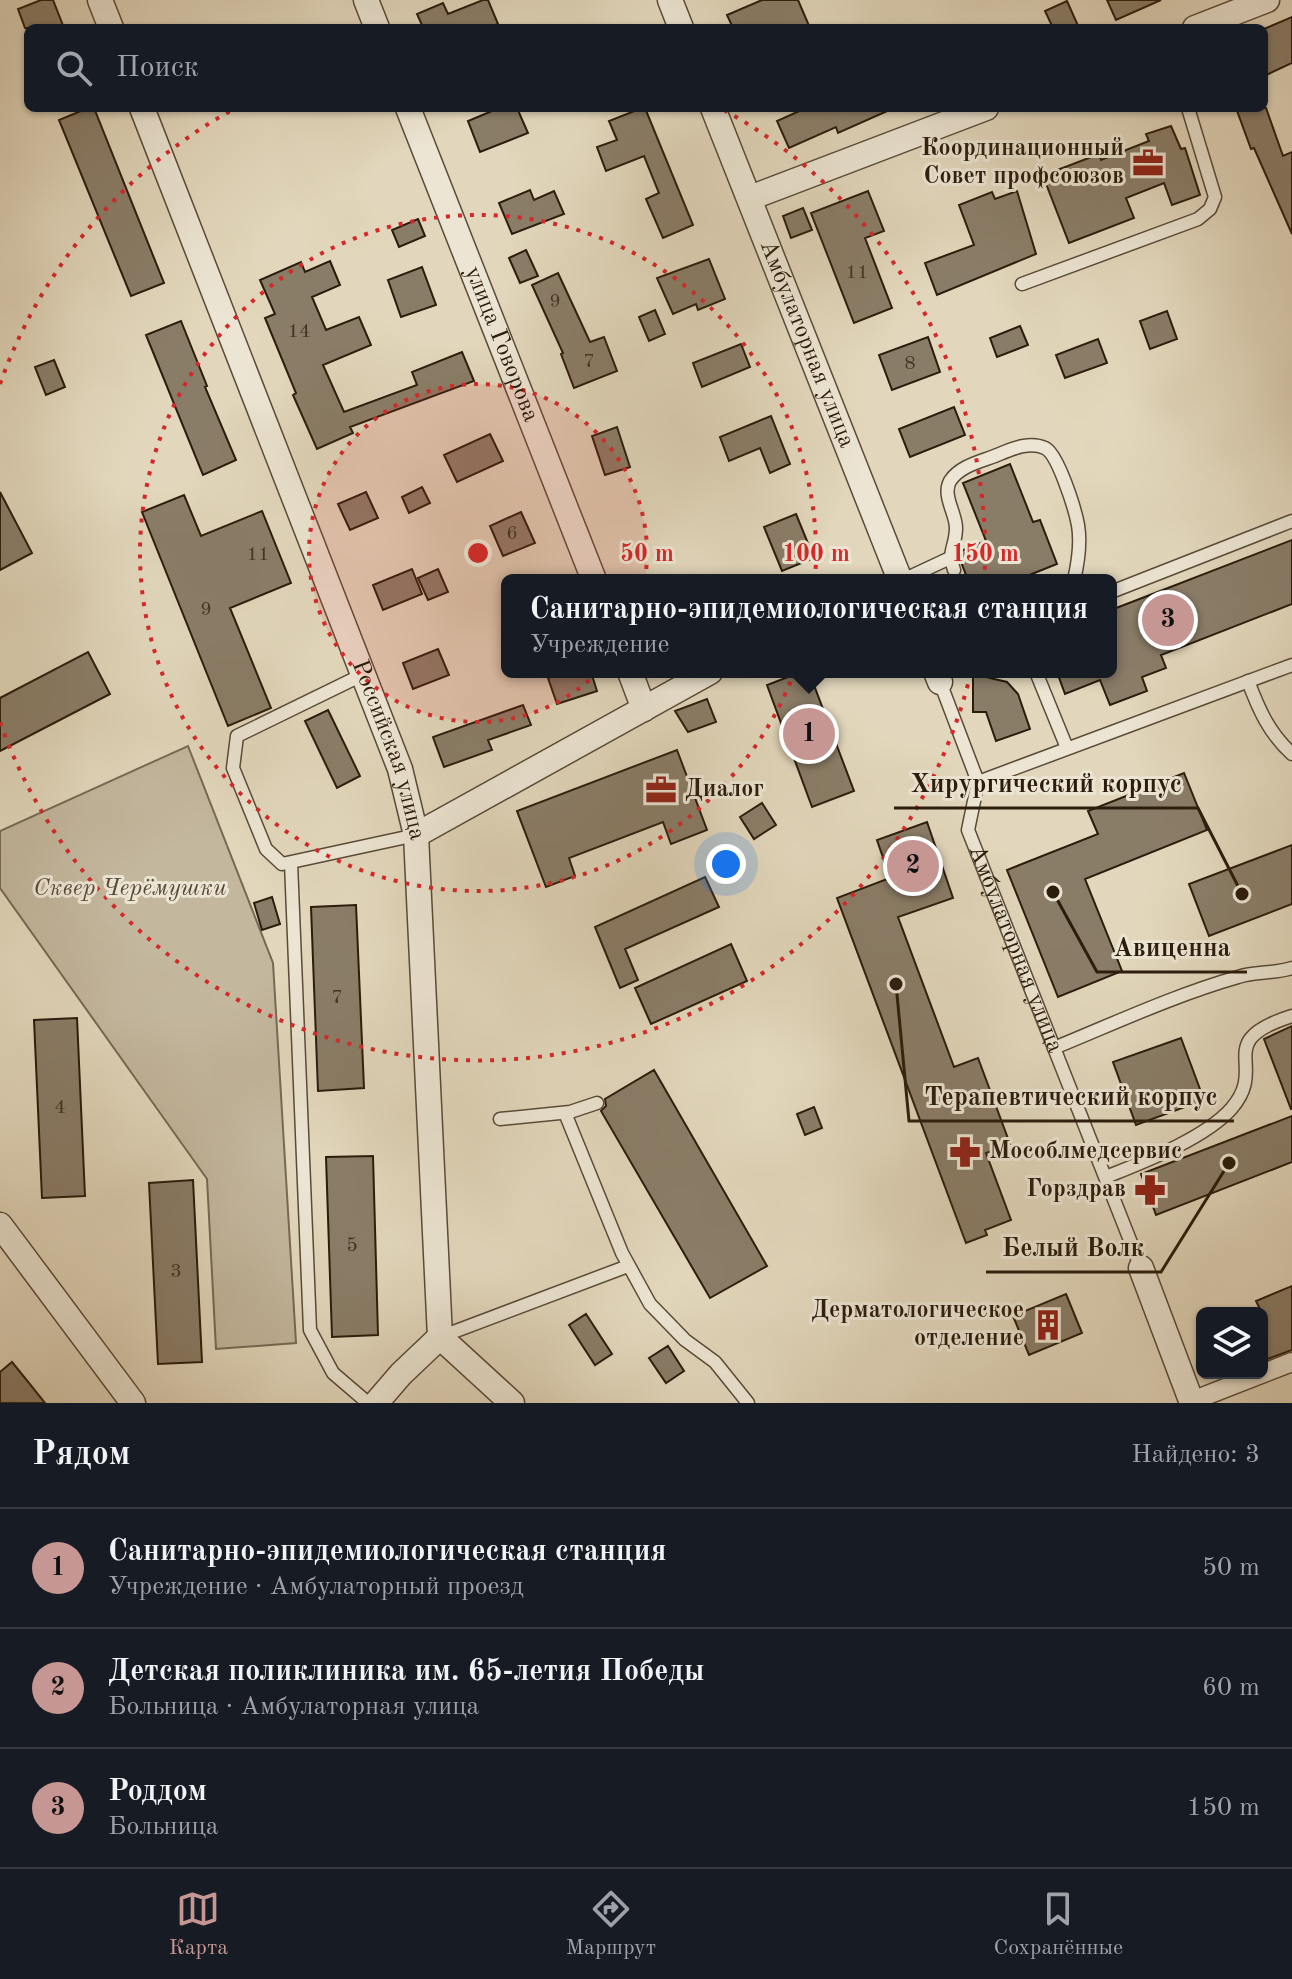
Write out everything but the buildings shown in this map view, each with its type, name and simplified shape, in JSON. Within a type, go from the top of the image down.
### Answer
[{"type":"street","points":[[100,0],[109,24]]},
{"type":"street","points":[[366,0],[375,24]]},
{"type":"street","points":[[670,0],[679,24]]},
{"type":"street","points":[[1205,24],[1267,0]]},
{"type":"street","name":"Российская улица","points":[[144,112],[400,769],[416,835],[440,1337]]},
{"type":"street","name":"улица Говорова","points":[[410,112],[592,574]]},
{"type":"street","name":"Амбулаторная улица","points":[[715,112],[892,574]]},
{"type":"street","points":[[750,198],[976,112]]},
{"type":"street","points":[[632,678],[644,709]]},
{"type":"street","points":[[416,835],[699,678]]},
{"type":"street","points":[[0,1225],[133,1403]]},
{"type":"street","name":"Амбулаторная улица","points":[[1141,1268],[1192,1402]]},
{"type":"street","points":[[376,1403],[440,1337],[512,1403]]},
{"type":"street","points":[[1192,1402],[1292,1362]]},
{"type":"lane","points":[[1022,284],[1198,219],[1210,209],[1215,197],[1189,112]]},
{"type":"lane","points":[[907,574],[952,564],[956,529],[947,492],[950,481],[963,468],[1017,447],[1035,445],[1048,449],[1056,461],[1078,525],[1079,552],[1075,574]]},
{"type":"lane","points":[[1117,590],[1292,521]]},
{"type":"lane","points":[[938,678],[978,782],[1292,665]]},
{"type":"lane","points":[[364,674],[237,736],[233,768],[266,849],[282,864],[416,835]]},
{"type":"lane","points":[[1038,678],[1067,748]]},
{"type":"lane","points":[[1248,681],[1262,718],[1279,743],[1292,754]]},
{"type":"lane","name":"Амбулаторная улица","points":[[978,782],[968,830],[1141,1268]]},
{"type":"lane","points":[[291,863],[310,1330],[333,1373],[368,1403]]},
{"type":"lane","points":[[1054,1048],[1202,988],[1243,975],[1281,972],[1292,968]]},
{"type":"lane","points":[[1106,1177],[1171,1148],[1222,1117],[1246,1084],[1245,1046],[1249,1038],[1261,1028],[1292,1016]]},
{"type":"lane","points":[[500,1119],[565,1113],[597,1103]]},
{"type":"lane","points":[[565,1113],[628,1266],[662,1319],[715,1362],[748,1403]]},
{"type":"lane","points":[[440,1337],[628,1266]]},
{"type":"green space","name":"Сквер Черёмушки","points":[[188,746],[273,963],[296,1343],[216,1349],[207,1179],[0,888],[0,831]]},
{"type":"place","name":"Координационный Совет профсоюзов","points":[[1148,163]]},
{"type":"place","name":"Роддом","points":[[1168,620]]},
{"type":"place","name":"Санитарно-эпидемиологическая станция","points":[[809,734]]},
{"type":"place","name":"Диалог","points":[[661,790]]},
{"type":"place","name":"Детская поликлиника им. 65-летия Победы","points":[[913,866]]},
{"type":"place","name":"Авиценна","points":[[1053,892]]},
{"type":"place","name":"Хирургический корпус","points":[[1242,894]]},
{"type":"place","name":"Терапевтический корпус","points":[[896,984]]},
{"type":"place","name":"Мособлмедсервис","points":[[965,1152]]},
{"type":"place","name":"Белый Волк","points":[[1229,1163]]},
{"type":"place","name":"Горздрав","points":[[1150,1190]]},
{"type":"place","name":"Дерматологическое отделение","points":[[1048,1325]]}]
